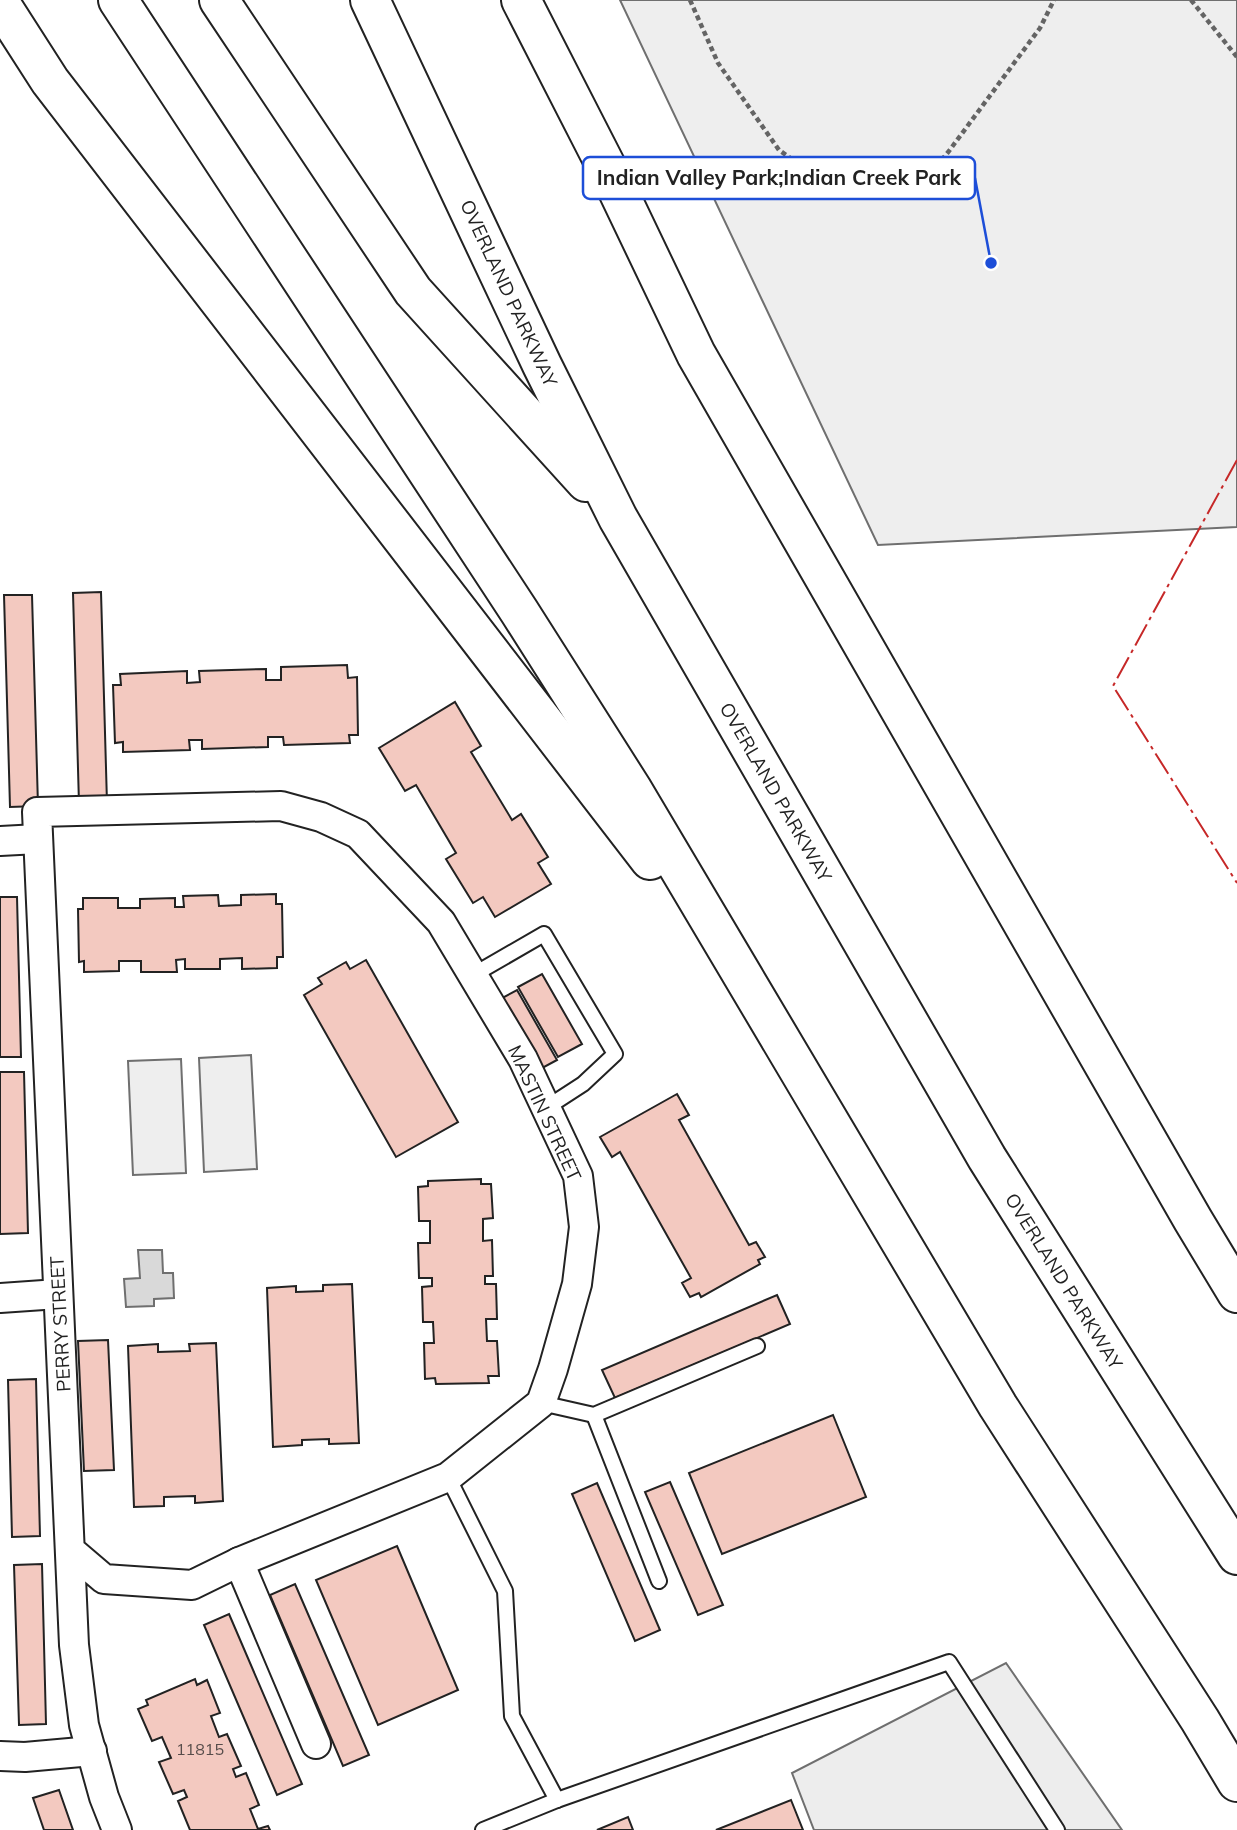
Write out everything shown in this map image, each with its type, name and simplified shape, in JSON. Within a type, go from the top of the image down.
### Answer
[{"type":"highway","points":[[118,0],[526,622],[632,789],[998,1406],[1237,1782]]},
{"type":"highway","points":[[219,0],[413,291],[618,518]]},
{"type":"highway","name":"OVERLAND PARKWAY","points":[[370,0],[542,365],[618,518],[987,1158],[1237,1555]]},
{"type":"highway","points":[[521,0],[608,170],[696,354],[1237,1293]]},
{"type":"highway","points":[[0,3],[58,92],[750,990]]},
{"type":"street","name":"MASTIN STREET","points":[[0,841],[37,825],[281,806],[321,817],[358,834],[441,922],[523,1059],[578,1176],[584,1227],[577,1284],[554,1369],[541,1403]]},
{"type":"street","name":"PERRY STREET","points":[[37,825],[75,1646],[85,1725],[104,1797],[117,1830]]},
{"type":"street","points":[[1,1300],[58,1294]]},
{"type":"street","points":[[70,1549],[104,1579],[192,1585],[239,1562],[448,1477],[541,1403]]},
{"type":"street","points":[[239,1562],[316,1744]]},
{"type":"street","points":[[0,1756],[25,1757],[92,1751]]},
{"type":"lane","points":[[473,975],[544,934],[615,1054],[583,1084],[546,1108]]},
{"type":"lane","points":[[541,1403],[594,1415],[757,1346]]},
{"type":"lane","points":[[594,1415],[659,1581]]},
{"type":"lane","points":[[448,1477],[505,1591],[512,1716],[557,1800]]},
{"type":"lane","points":[[483,1830],[557,1800],[949,1662],[1057,1830]]},
{"type":"path","points":[[690,0],[718,64],[779,150],[824,182],[874,197],[915,192],[949,151],[1040,28],[1054,0]]},
{"type":"path","points":[[1191,0],[1237,57]]},
{"type":"shaded area","points":[[620,0],[1237,0],[1237,527],[878,545]]},
{"type":"shaded area","points":[[251,1055],[257,1169],[204,1172],[199,1058]]},
{"type":"shaded area","points":[[181,1059],[186,1173],[133,1175],[128,1061]]},
{"type":"shaded area","points":[[138,1250],[162,1250],[163,1273],[173,1273],[174,1298],[154,1299],[154,1306],[126,1307],[124,1279],[140,1278]]},
{"type":"shaded area","points":[[1006,1663],[1122,1830],[814,1830],[792,1773]]},
{"type":"building","points":[[101,592],[107,803],[79,804],[73,593]]},
{"type":"building","points":[[4,595],[32,595],[38,806],[10,807]]},
{"type":"building","points":[[347,665],[348,678],[357,677],[358,735],[349,735],[350,743],[284,745],[283,737],[268,737],[268,747],[202,749],[202,740],[189,740],[190,750],[123,752],[123,742],[115,743],[113,685],[121,685],[120,674],[187,671],[187,683],[200,682],[199,671],[266,669],[266,680],[281,680],[281,667]]},
{"type":"building","points":[[455,702],[481,746],[471,752],[512,820],[521,814],[548,857],[538,863],[551,884],[495,917],[483,897],[473,903],[446,859],[456,853],[416,785],[405,791],[379,748]]},
{"type":"building","points":[[276,894],[276,904],[282,904],[283,957],[277,957],[277,968],[242,969],[242,958],[220,959],[220,969],[185,969],[185,959],[176,960],[177,972],[141,972],[141,961],[119,961],[119,971],[84,972],[84,961],[79,962],[78,909],[83,909],[83,898],[118,898],[118,908],[140,908],[140,899],[175,898],[175,907],[184,907],[183,896],[218,895],[219,906],[241,905],[241,895]]},
{"type":"building","points":[[0,897],[17,897],[21,1057],[0,1057]]},
{"type":"building","points":[[366,960],[458,1122],[396,1157],[304,995],[322,984],[318,978],[346,962],[350,969]]},
{"type":"building","points":[[542,974],[582,1044],[558,1057],[518,987]]},
{"type":"building","points":[[517,990],[557,1060],[533,1073],[493,1003]]},
{"type":"building","points":[[0,1072],[24,1072],[28,1233],[0,1234]]},
{"type":"building","points":[[677,1094],[689,1115],[679,1120],[749,1245],[756,1242],[765,1257],[758,1260],[760,1264],[701,1297],[699,1293],[690,1297],[682,1283],[691,1278],[620,1152],[612,1157],[600,1137]]},
{"type":"building","points":[[481,1179],[481,1184],[491,1184],[493,1218],[483,1219],[483,1241],[492,1240],[493,1276],[485,1276],[485,1284],[496,1284],[497,1319],[486,1319],[487,1341],[497,1341],[499,1376],[488,1376],[489,1383],[436,1384],[435,1378],[425,1379],[424,1343],[434,1343],[433,1322],[423,1322],[422,1287],[432,1286],[432,1278],[419,1278],[418,1243],[430,1243],[430,1221],[419,1221],[418,1187],[428,1186],[428,1181]]},
{"type":"building","points":[[352,1284],[359,1443],[329,1444],[329,1439],[302,1440],[302,1445],[273,1447],[267,1288],[296,1286],[296,1292],[323,1291],[323,1285]]},
{"type":"building","points":[[777,1295],[790,1324],[615,1398],[602,1370]]},
{"type":"building","points":[[108,1340],[114,1470],[84,1471],[78,1341]]},
{"type":"building","points":[[216,1343],[223,1501],[195,1503],[195,1496],[164,1497],[164,1506],[134,1507],[128,1346],[158,1344],[158,1352],[190,1351],[189,1344]]},
{"type":"building","points":[[36,1379],[40,1536],[12,1537],[8,1380]]},
{"type":"building","points":[[833,1415],[866,1497],[722,1554],[689,1473]]},
{"type":"building","points":[[670,1482],[723,1605],[698,1615],[645,1492]]},
{"type":"building","points":[[597,1483],[660,1630],[635,1641],[572,1494]]},
{"type":"building","points":[[397,1546],[458,1690],[378,1725],[316,1580]]},
{"type":"building","points":[[42,1564],[46,1724],[19,1725],[14,1565]]},
{"type":"building","points":[[295,1584],[369,1755],[343,1766],[270,1595]]},
{"type":"building","points":[[229,1614],[302,1784],[277,1795],[204,1625]]},
{"type":"building","points":[[195,1679],[197,1685],[207,1680],[220,1713],[211,1716],[219,1737],[227,1734],[241,1766],[233,1769],[236,1777],[246,1773],[259,1805],[250,1809],[258,1829],[268,1826],[270,1830],[190,1830],[178,1801],[187,1797],[184,1790],[173,1794],[159,1762],[171,1758],[162,1737],[152,1741],[138,1709],[148,1705],[146,1700]]},
{"type":"building","points":[[59,1790],[73,1830],[44,1830],[33,1798]]},
{"type":"building","points":[[791,1800],[803,1830],[716,1830]]},
{"type":"building","points":[[628,1817],[633,1830],[597,1830]]},
{"type":"power","points":[[1237,460],[1113,686],[1237,883]]},
{"type":"place","name":"Indian Valley Park;Indian Creek Park","points":[[991,263]]}]
